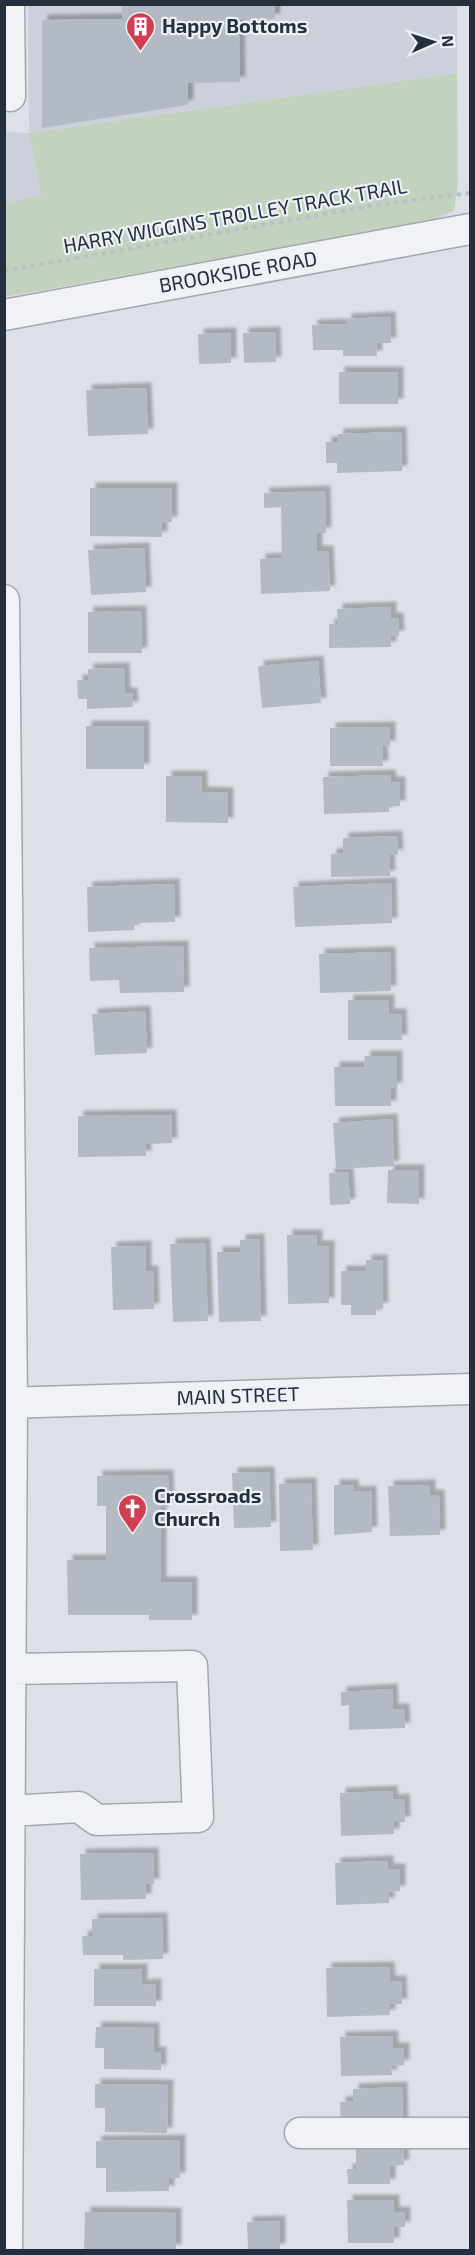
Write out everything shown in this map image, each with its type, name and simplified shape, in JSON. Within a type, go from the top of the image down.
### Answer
[{"type":"street","points":[[9,4],[10,96]]},
{"type":"street","name":"BROOKSIDE ROAD","points":[[4,315],[471,230]]},
{"type":"street","points":[[4,600],[11,1669],[7,2250]]},
{"type":"street","name":"MAIN STREET","points":[[8,1403],[471,1389]]},
{"type":"street","points":[[10,1811],[79,1807],[97,1820],[198,1817],[192,1666],[11,1669]]},
{"type":"street","points":[[300,2133],[471,2133]]},
{"type":"path","name":"HARRY WIGGINS TROLLEY TRACK TRAIL","points":[[4,271],[376,205],[471,194]]},
{"type":"shaded area","points":[[28,5],[457,5],[457,73],[29,133]]},
{"type":"shaded area","points":[[5,132],[29,133],[41,196],[5,203]]},
{"type":"green space","points":[[457,73],[458,182],[454,211],[431,221],[5,297],[5,203],[41,195],[29,133]]},
{"type":"building","name":"Happy Bottoms","points":[[122,4],[275,4],[275,19],[239,20],[240,82],[188,83],[188,105],[42,128],[42,20],[122,19]]},
{"type":"building","points":[[390,317],[391,343],[376,343],[377,356],[343,356],[343,350],[313,350],[312,325],[346,324],[346,319]]},
{"type":"building","points":[[275,332],[276,362],[244,363],[243,333]]},
{"type":"building","points":[[231,333],[231,363],[199,364],[198,334]]},
{"type":"building","points":[[339,372],[398,372],[398,404],[339,404]]},
{"type":"building","points":[[146,388],[148,434],[88,436],[86,390]]},
{"type":"building","points":[[401,432],[402,471],[337,473],[337,463],[326,463],[326,442],[338,442],[338,434]]},
{"type":"building","points":[[90,488],[172,488],[172,522],[162,522],[162,537],[90,536]]},
{"type":"building","points":[[325,491],[326,533],[317,533],[317,551],[328,551],[330,591],[261,594],[260,559],[282,558],[281,507],[264,508],[264,493]]},
{"type":"building","points":[[144,548],[146,592],[91,595],[88,550]]},
{"type":"building","points":[[391,607],[391,618],[398,618],[399,636],[390,636],[391,647],[329,648],[329,624],[338,624],[337,609]]},
{"type":"building","points":[[141,611],[142,653],[88,653],[88,612]]},
{"type":"building","points":[[318,661],[321,703],[262,708],[258,666]]},
{"type":"building","points":[[124,668],[125,693],[132,693],[133,707],[87,709],[87,699],[78,699],[77,680],[88,680],[88,669]]},
{"type":"building","points":[[86,726],[144,726],[144,769],[86,769]]},
{"type":"building","points":[[390,727],[390,746],[382,746],[383,766],[330,766],[330,728]]},
{"type":"building","points":[[390,775],[391,782],[400,782],[400,806],[389,806],[389,812],[324,814],[323,777]]},
{"type":"building","points":[[166,776],[202,776],[202,792],[228,793],[228,823],[166,822]]},
{"type":"building","points":[[397,836],[398,855],[389,855],[390,876],[331,877],[331,854],[343,853],[343,838]]},
{"type":"building","points":[[391,883],[392,923],[295,927],[293,887]]},
{"type":"building","points":[[174,884],[175,922],[134,923],[134,930],[88,932],[87,887]]},
{"type":"building","points":[[183,946],[184,992],[120,993],[119,980],[90,981],[89,948]]},
{"type":"building","points":[[390,952],[391,991],[320,993],[319,954]]},
{"type":"building","points":[[348,1000],[389,1000],[389,1014],[401,1014],[402,1040],[348,1040]]},
{"type":"building","points":[[145,1011],[147,1053],[95,1055],[92,1014]]},
{"type":"building","points":[[365,1056],[397,1056],[397,1088],[391,1088],[391,1106],[335,1106],[334,1067],[364,1067]]},
{"type":"building","points":[[171,1115],[172,1143],[146,1144],[146,1156],[78,1157],[78,1116]]},
{"type":"building","points":[[392,1119],[394,1166],[336,1169],[333,1123]]},
{"type":"building","points":[[388,1170],[419,1170],[419,1204],[387,1203]]},
{"type":"building","points":[[348,1172],[350,1204],[330,1205],[329,1173]]},
{"type":"building","points":[[287,1235],[317,1235],[317,1246],[329,1246],[329,1303],[288,1304]]},
{"type":"building","points":[[259,1239],[261,1321],[219,1322],[217,1252],[240,1252],[240,1240]]},
{"type":"building","points":[[205,1243],[208,1321],[173,1322],[170,1244]]},
{"type":"building","points":[[146,1246],[146,1271],[153,1271],[154,1309],[113,1310],[111,1247]]},
{"type":"building","points":[[366,1260],[382,1260],[383,1308],[376,1308],[376,1315],[351,1315],[351,1305],[341,1305],[341,1271],[366,1271]]},
{"type":"building","points":[[269,1472],[271,1527],[234,1528],[232,1473]]},
{"type":"building","name":"Crossroads Church","points":[[168,1475],[169,1507],[161,1507],[161,1582],[192,1582],[192,1620],[149,1620],[149,1615],[68,1615],[67,1560],[106,1560],[106,1506],[97,1506],[97,1476]]},
{"type":"building","points":[[311,1483],[313,1550],[280,1551],[279,1484]]},
{"type":"building","points":[[334,1485],[353,1485],[354,1492],[371,1491],[372,1532],[334,1535]]},
{"type":"building","points":[[430,1485],[430,1495],[439,1495],[440,1535],[390,1536],[388,1486]]},
{"type":"building","points":[[392,1689],[393,1709],[404,1709],[405,1728],[349,1730],[349,1705],[341,1706],[341,1692]]},
{"type":"building","points":[[392,1791],[393,1800],[404,1799],[405,1822],[394,1822],[394,1834],[341,1836],[340,1793]]},
{"type":"building","points":[[153,1853],[154,1884],[146,1884],[146,1899],[81,1900],[80,1854]]},
{"type":"building","points":[[388,1861],[388,1869],[400,1869],[400,1891],[389,1892],[389,1903],[336,1905],[335,1863]]},
{"type":"building","points":[[162,1918],[163,1959],[123,1960],[123,1955],[83,1955],[82,1936],[92,1936],[92,1919]]},
{"type":"building","points":[[389,1967],[390,1981],[401,1981],[402,2004],[390,2004],[390,2015],[327,2017],[326,1968]]},
{"type":"building","points":[[94,1969],[142,1969],[142,1985],[156,1984],[156,2006],[94,2006]]},
{"type":"building","points":[[96,2027],[154,2028],[154,2052],[161,2052],[161,2070],[104,2069],[104,2048],[95,2048]]},
{"type":"building","points":[[393,2036],[393,2048],[404,2048],[404,2065],[391,2066],[392,2075],[341,2076],[340,2037]]},
{"type":"building","points":[[95,2084],[168,2085],[167,2133],[105,2132],[105,2108],[95,2108]]},
{"type":"building","points":[[402,2087],[403,2126],[341,2128],[340,2102],[353,2101],[353,2089]]},
{"type":"building","points":[[180,2140],[180,2178],[169,2178],[169,2191],[106,2192],[106,2168],[96,2168],[96,2141]]},
{"type":"building","points":[[391,2140],[391,2148],[403,2148],[404,2165],[390,2166],[390,2184],[348,2184],[347,2169],[356,2169],[356,2141]]},
{"type":"building","points":[[347,2200],[394,2200],[394,2212],[405,2212],[405,2227],[394,2227],[394,2243],[348,2243]]},
{"type":"building","points":[[85,2212],[176,2213],[176,2250],[84,2250]]},
{"type":"building","points":[[280,2221],[280,2249],[248,2250],[247,2222]]},
{"type":"place","name":"Happy Bottoms","points":[[141,52]]},
{"type":"place","name":"Crossroads Church","points":[[133,1534]]}]
